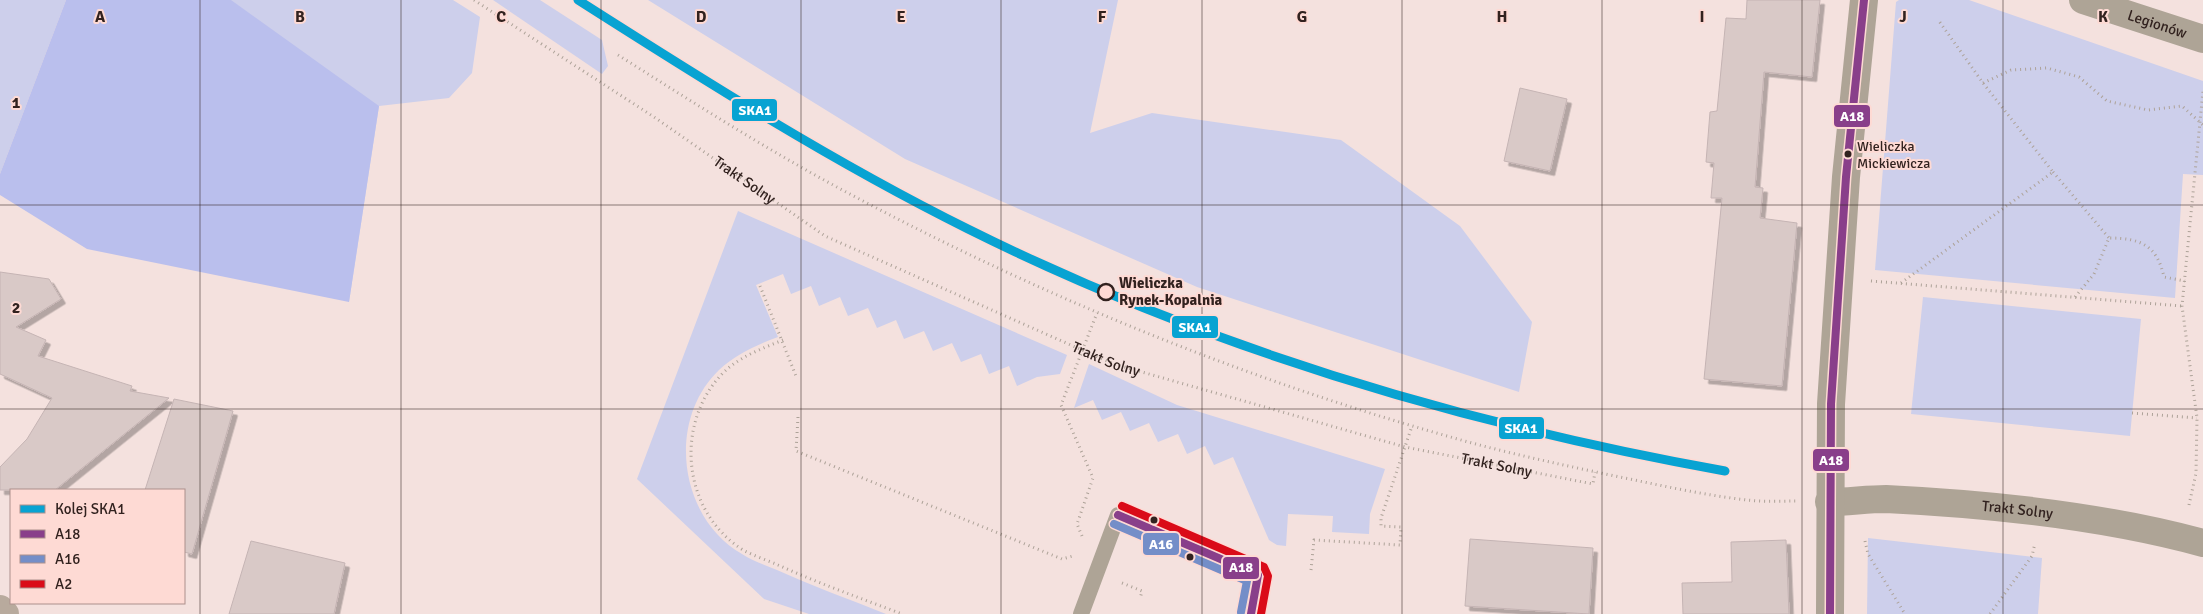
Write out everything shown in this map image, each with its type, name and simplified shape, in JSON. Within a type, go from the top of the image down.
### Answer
[{"type":"street","points":[[1830,614],[1818,502],[1831,404],[1840,260],[1864,0]]},
{"type":"street","name":"Legionów","points":[[2083,0],[2203,39]]},
{"type":"street","name":"Trakt Solny","points":[[1818,502],[1884,499],[2040,512],[2143,530],[2203,543]]},
{"type":"street","points":[[0,609],[5,614]]},
{"type":"lane","points":[[1081,614],[1118,515],[1258,575],[1251,614]]},
{"type":"path","name":"Trakt Solny","points":[[474,0],[654,117],[825,236],[1114,364],[1405,447],[1593,484],[1595,472]]},
{"type":"path","points":[[1939,21],[1983,83],[2053,172],[2109,238],[2129,238],[2148,246],[2160,260],[2164,277],[2185,280]]},
{"type":"path","points":[[618,55],[728,124],[846,192],[946,244],[1097,313],[1322,399],[1509,454],[1595,472],[1749,500],[1818,502]]},
{"type":"path","points":[[1983,83],[2011,70],[2047,68],[2079,77],[2107,101],[2148,110],[2182,106],[2202,124]]},
{"type":"path","points":[[2196,473],[2197,418],[2182,306],[2202,124],[2203,91]]},
{"type":"path","points":[[1901,283],[2053,172]]},
{"type":"path","points":[[2075,297],[2094,274],[2109,238]]},
{"type":"path","points":[[1874,281],[2182,306]]},
{"type":"path","points":[[760,286],[796,376]]},
{"type":"path","points":[[1077,524],[1093,478],[1061,405],[1097,313]]},
{"type":"path","points":[[783,340],[749,354],[722,374],[703,399],[693,425],[690,454],[694,482],[703,507],[722,533],[744,550],[790,571],[902,614]]},
{"type":"path","points":[[2132,413],[2197,418]]},
{"type":"path","points":[[798,417],[796,451],[1062,559],[1080,554]]},
{"type":"path","points":[[1311,570],[1314,540],[1400,545],[1401,527],[1381,526],[1381,518],[1412,426]]},
{"type":"path","points":[[1868,554],[1905,614]]},
{"type":"path","points":[[1990,614],[2032,556]]},
{"type":"shaded area","points":[[0,0],[66,0],[0,174]]},
{"type":"shaded area","points":[[66,0],[231,0],[379,106],[349,302],[87,249],[0,195],[0,174]]},
{"type":"shaded area","points":[[196,0],[453,0],[480,17],[472,73],[449,98],[379,106],[349,302]]},
{"type":"shaded area","points":[[493,0],[540,0],[602,40],[608,66],[602,74]]},
{"type":"shaded area","points":[[648,0],[1118,0],[1090,133],[1152,113],[1341,140],[1460,226],[1532,322],[1519,392],[1197,287],[905,159]]},
{"type":"shaded area","points":[[1899,0],[1969,0],[2203,81],[2203,175],[2183,174],[2175,298],[1875,270],[1896,2]]},
{"type":"shaded area","points":[[738,211],[1067,355],[1060,374],[1037,377],[1017,386],[1009,366],[989,374],[981,354],[961,362],[952,343],[933,351],[924,331],[904,339],[896,320],[877,328],[868,308],[848,316],[840,297],[819,306],[811,286],[791,294],[783,274],[756,285],[778,337],[732,359],[719,370],[702,391],[691,415],[686,441],[687,468],[693,493],[704,517],[721,538],[742,554],[804,582],[886,614],[809,614],[764,599],[637,479]]},
{"type":"shaded area","points":[[1923,297],[2141,319],[2130,436],[1911,414]]},
{"type":"shaded area","points":[[1089,364],[1177,405],[1385,469],[1370,514],[1369,534],[1332,532],[1333,516],[1288,514],[1286,546],[1277,545],[1269,540],[1233,457],[1214,465],[1205,446],[1187,454],[1178,434],[1158,442],[1149,423],[1130,431],[1121,412],[1102,420],[1093,400],[1074,408]]},
{"type":"shaded area","points":[[1868,538],[2042,558],[2038,614],[1867,614]]},
{"type":"building","points":[[1747,0],[1820,0],[1812,77],[1764,72],[1755,187],[1763,188],[1760,218],[1797,223],[1782,386],[1704,379],[1722,198],[1711,198],[1714,163],[1706,162],[1710,112],[1717,111],[1726,18],[1746,19]]},
{"type":"building","points":[[1520,88],[1567,99],[1550,171],[1504,161]]},
{"type":"building","points":[[0,272],[49,279],[61,299],[16,327],[46,340],[38,356],[132,386],[130,391],[169,398],[56,489],[0,490],[0,467],[27,439],[52,398],[0,374]]},
{"type":"building","points":[[174,399],[233,411],[192,554],[185,552],[185,489],[145,489]]},
{"type":"building","points":[[1470,539],[1593,548],[1589,614],[1465,606]]},
{"type":"building","points":[[1786,540],[1789,614],[1683,614],[1682,583],[1732,582],[1731,542]]},
{"type":"building","points":[[251,541],[345,563],[334,614],[229,614]]},
{"type":"rail line","name":"SKA1","points":[[578,0],[770,120],[868,176],[968,229],[1058,272],[1150,310],[1243,345],[1338,377],[1433,405],[1627,452],[1725,471]]},
{"type":"transit line","name":"A18","points":[[1830,614],[1831,404],[1846,177],[1864,0]]},
{"type":"transit line","name":"A2","points":[[1122,506],[1264,567],[1268,576],[1261,614]]},
{"type":"transit line","name":"A18","points":[[1118,515],[1258,575],[1251,614]]},
{"type":"transit line","name":"A16","points":[[1114,524],[1247,581],[1241,612]]},
{"type":"place","name":"Wieliczka Mickiewicza","points":[[1848,154]]},
{"type":"place","name":"Wieliczka Rynek-Kopalnia","points":[[1106,292]]}]
